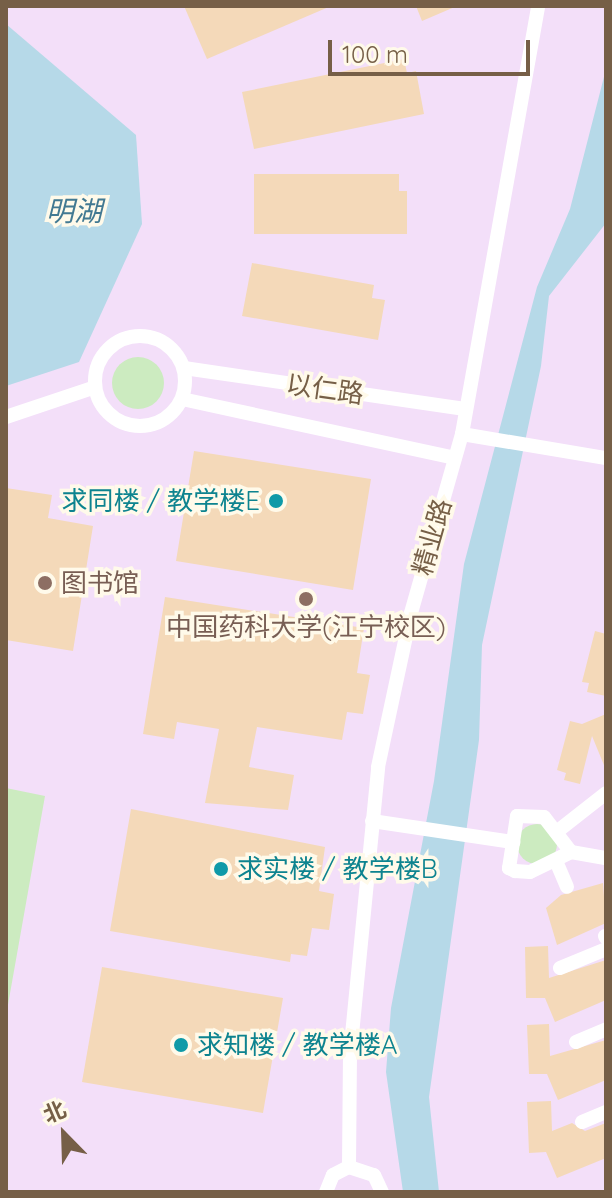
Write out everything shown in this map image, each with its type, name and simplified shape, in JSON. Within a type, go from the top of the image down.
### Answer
[{"type":"street","name":"精业路","points":[[349,1167],[350,1055],[372,821],[411,613],[462,434],[538,6]]},
{"type":"street","points":[[139,335],[167,344],[184,368],[182,399],[161,421],[131,426],[107,412],[95,387],[101,357],[111,346],[139,335]]},
{"type":"street","name":"以仁路","points":[[184,368],[465,409]]},
{"type":"street","points":[[6,417],[95,387]]},
{"type":"street","name":"以仁路","points":[[182,399],[455,458]]},
{"type":"street","points":[[462,434],[540,450],[606,458]]},
{"type":"street","points":[[559,830],[606,793]]},
{"type":"street","points":[[571,852],[559,830],[527,813],[517,816],[509,868],[515,871],[530,872],[571,852],[606,858]]},
{"type":"street","points":[[372,821],[513,842]]},
{"type":"street","points":[[556,861],[567,887]]},
{"type":"street","points":[[560,968],[606,949]]},
{"type":"street","points":[[576,1042],[606,1029]]},
{"type":"street","points":[[582,1122],[606,1112]]},
{"type":"street","points":[[326,1192],[333,1175],[349,1167],[374,1175],[382,1192]]},
{"type":"shaded area","name":"中国药科大学(江宁校区)","points":[[6,6],[606,6],[606,1192],[6,1192]]},
{"type":"green space","points":[[138,357],[157,364],[164,383],[157,402],[138,409],[119,402],[112,383],[119,364]]},
{"type":"green space","points":[[6,788],[45,796],[6,1016],[7,830]]},
{"type":"green space","points":[[537,824],[551,830],[557,844],[551,858],[537,864],[523,858],[517,844],[523,830]]},
{"type":"water","name":"明湖","points":[[6,24],[136,135],[142,224],[79,362],[6,386]]},
{"type":"water","points":[[606,69],[606,223],[549,296],[541,366],[482,645],[479,740],[429,1097],[439,1192],[403,1192],[386,1072],[391,1008],[434,781],[464,564],[537,287],[570,209]]},
{"type":"building","points":[[184,6],[331,6],[207,59]]},
{"type":"building","points":[[416,6],[457,6],[422,21]]},
{"type":"building","points":[[404,59],[407,73],[416,71],[424,114],[254,149],[242,92]]},
{"type":"building","points":[[254,174],[399,174],[399,191],[407,191],[407,234],[254,234]]},
{"type":"building","points":[[252,263],[374,285],[372,298],[385,300],[378,340],[242,316]]},
{"type":"building","name":"求同楼 / 教学楼E","points":[[194,451],[371,479],[353,590],[176,561]]},
{"type":"building","name":"图书馆","points":[[6,488],[52,495],[48,518],[93,526],[73,651],[6,640]]},
{"type":"building","points":[[165,597],[364,628],[357,673],[370,675],[363,714],[347,712],[342,740],[257,727],[249,767],[294,775],[288,810],[205,803],[219,729],[177,722],[174,739],[143,734]]},
{"type":"building","points":[[595,631],[606,634],[606,696],[587,692],[589,683],[582,682]]},
{"type":"building","points":[[606,714],[606,770],[592,736],[580,784],[564,780],[566,773],[557,770],[570,721],[582,724]]},
{"type":"building","name":"求实楼 / 教学楼B","points":[[131,809],[325,847],[319,891],[334,894],[329,930],[312,928],[307,956],[291,954],[290,962],[110,931]]},
{"type":"building","points":[[603,883],[606,923],[557,945],[546,908],[561,895]]},
{"type":"building","points":[[548,946],[549,978],[606,960],[606,1000],[555,1022],[545,998],[526,998],[525,947]]},
{"type":"building","name":"求知楼 / 教学楼A","points":[[102,967],[283,998],[263,1113],[82,1082]]},
{"type":"building","points":[[549,1024],[550,1056],[606,1040],[606,1080],[558,1100],[547,1074],[529,1074],[527,1025]]},
{"type":"building","points":[[551,1101],[552,1131],[572,1123],[585,1131],[606,1123],[606,1158],[557,1178],[546,1152],[529,1153],[527,1102]]},
{"type":"place","name":"求同楼 / 教学楼E","points":[[276,501]]},
{"type":"place","name":"图书馆","points":[[45,583]]},
{"type":"place","name":"中国药科大学(江宁校区)","points":[[306,599]]},
{"type":"place","name":"求实楼 / 教学楼B","points":[[221,869]]},
{"type":"place","name":"求知楼 / 教学楼A","points":[[181,1045]]}]
